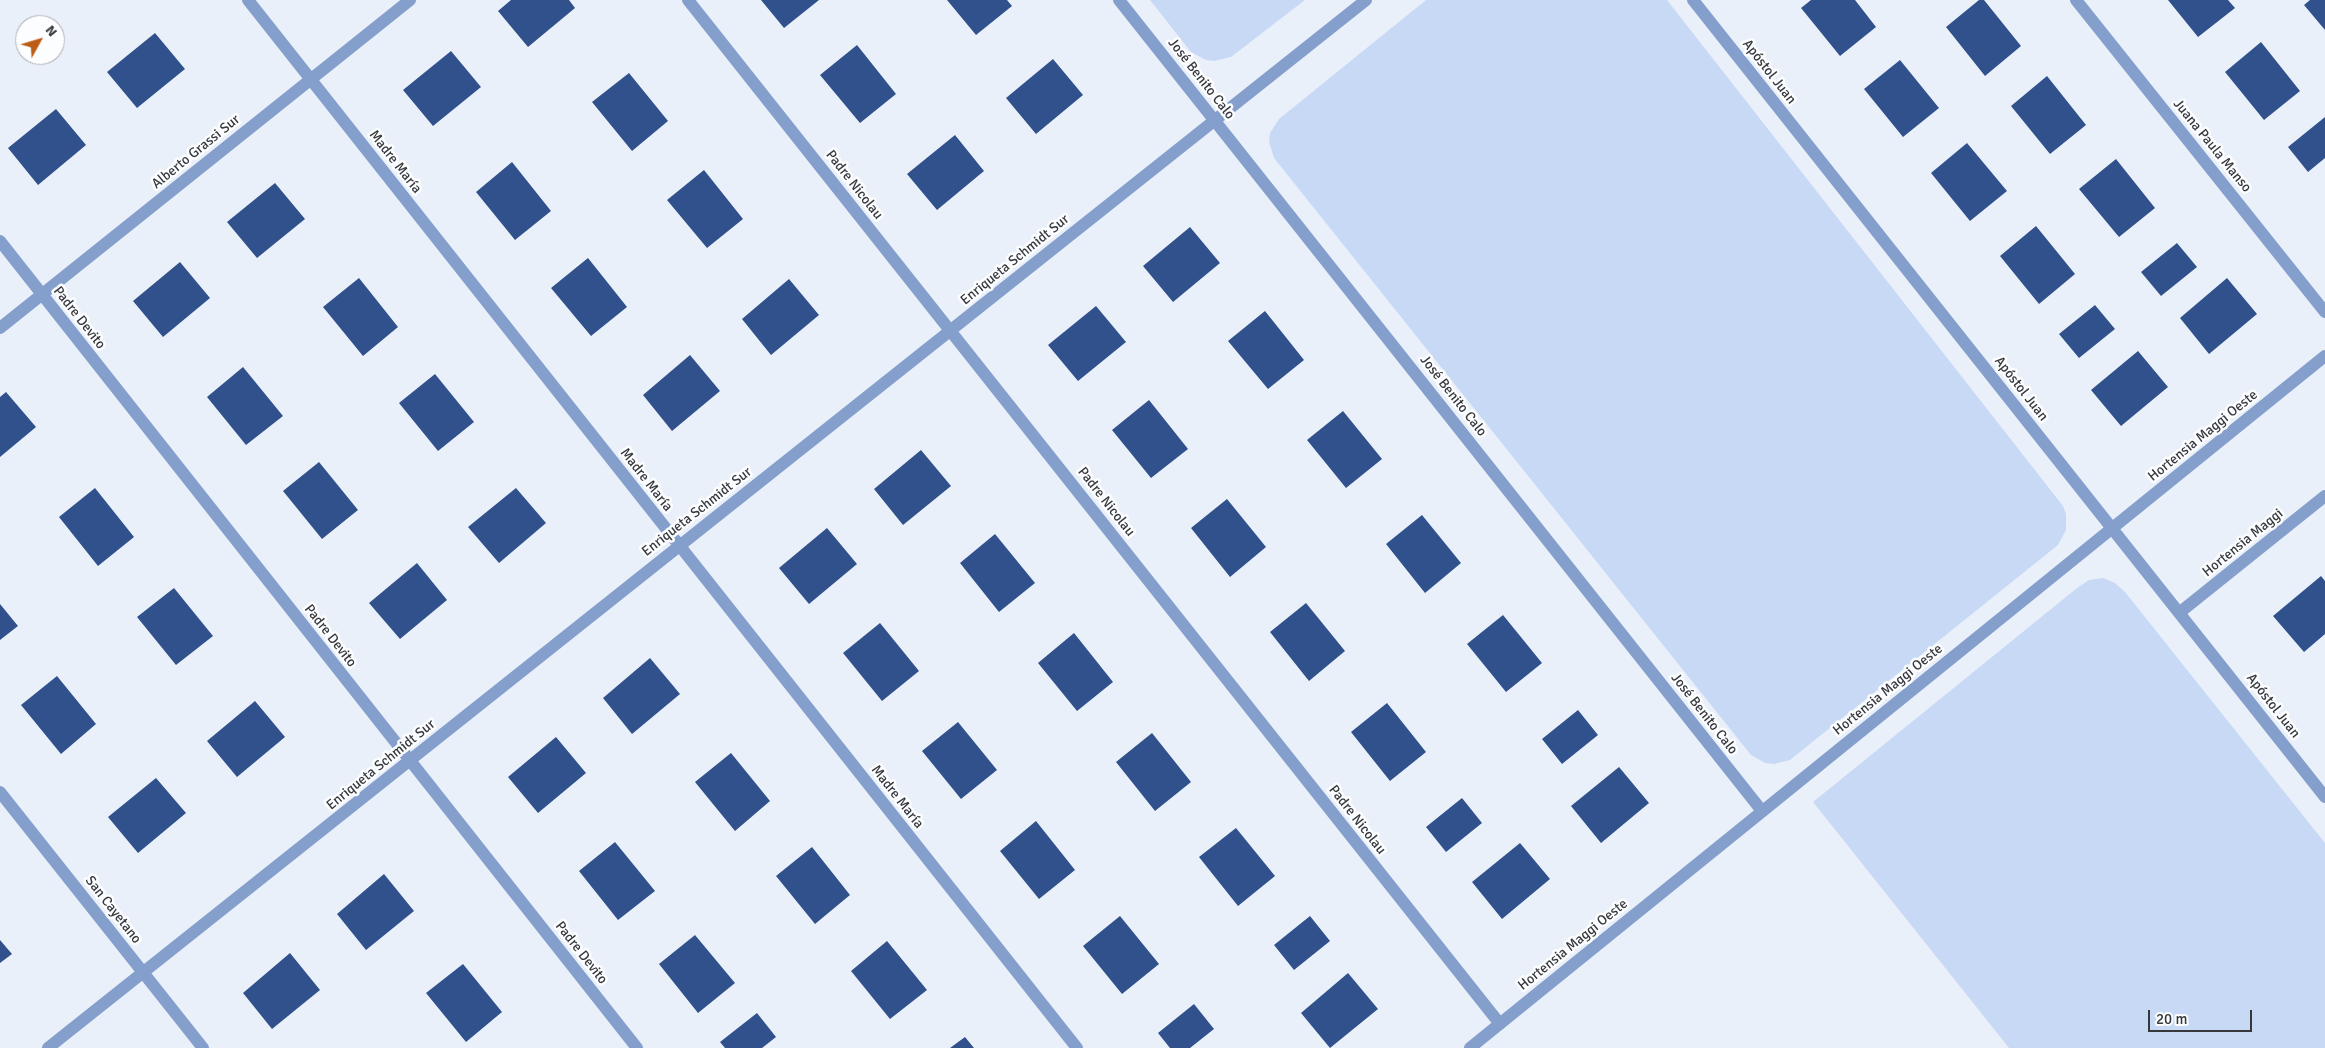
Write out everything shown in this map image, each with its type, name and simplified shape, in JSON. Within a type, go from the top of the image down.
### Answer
[{"type":"street","name":"Madre María","points":[[248,0],[1077,1048]]},
{"type":"street","name":"Alberto Grassi Sur","points":[[0,328],[410,0]]},
{"type":"street","name":"Padre Nicolau","points":[[688,0],[1500,1024]]},
{"type":"street","name":"José Benito Calo","points":[[1119,0],[1762,811]]},
{"type":"street","name":"Enriqueta Schmidt Sur","points":[[48,1048],[1366,0]]},
{"type":"street","name":"Apóstol Juan","points":[[1694,0],[2325,797]]},
{"type":"street","name":"Juana Paula Manso","points":[[2076,0],[2325,312]]},
{"type":"street","name":"Padre Devito","points":[[0,242],[637,1048]]},
{"type":"street","name":"Hortensia Maggi Oeste","points":[[1470,1048],[2325,356]]},
{"type":"street","name":"Hortensia Maggi","points":[[2179,613],[2325,496]]},
{"type":"street","name":"San Cayetano","points":[[0,792],[203,1048]]},
{"type":"shaded area","points":[[1150,0],[1305,0],[1231,57],[1214,61],[1206,60],[1191,52]]},
{"type":"shaded area","points":[[1426,0],[1667,0],[2063,506],[2066,514],[2066,530],[2058,545],[1790,760],[1774,764],[1765,763],[1751,755],[1274,158],[1269,142],[1270,133],[1279,119]]},
{"type":"shaded area","points":[[2103,578],[2115,583],[2125,592],[2325,843],[2325,1048],[2009,1048],[1813,802],[2077,588],[2089,580]]},
{"type":"building","points":[[511,0],[569,0],[575,8],[528,47],[498,11]]},
{"type":"building","points":[[761,0],[819,0],[784,28]]},
{"type":"building","points":[[947,0],[1007,0],[1012,6],[976,35]]},
{"type":"building","points":[[1811,0],[1855,0],[1876,27],[1840,56],[1801,8]]},
{"type":"building","points":[[1979,0],[1984,0],[2021,46],[1985,76],[1946,27]]},
{"type":"building","points":[[2168,0],[2228,0],[2235,8],[2198,37]]},
{"type":"building","points":[[2310,0],[2325,0],[2325,30],[2304,5]]},
{"type":"building","points":[[155,33],[185,69],[137,108],[107,72]]},
{"type":"building","points":[[2261,42],[2300,91],[2264,120],[2225,72]]},
{"type":"building","points":[[857,45],[896,94],[860,123],[820,75]]},
{"type":"building","points":[[451,51],[481,87],[433,126],[403,90]]},
{"type":"building","points":[[1053,59],[1083,95],[1036,134],[1006,98]]},
{"type":"building","points":[[1900,60],[1939,108],[1903,137],[1864,89]]},
{"type":"building","points":[[629,73],[668,121],[632,151],[592,102]]},
{"type":"building","points":[[2047,76],[2086,125],[2050,154],[2011,106]]},
{"type":"building","points":[[56,109],[86,145],[38,185],[8,148]]},
{"type":"building","points":[[2325,117],[2325,158],[2308,172],[2288,147]]},
{"type":"building","points":[[955,135],[984,171],[937,210],[907,174]]},
{"type":"building","points":[[1967,143],[2007,191],[1970,221],[1931,173]]},
{"type":"building","points":[[2116,159],[2155,208],[2119,237],[2079,189]]},
{"type":"building","points":[[512,162],[551,211],[515,240],[476,192]]},
{"type":"building","points":[[704,170],[743,219],[707,248],[667,200]]},
{"type":"building","points":[[275,183],[305,219],[257,258],[227,222]]},
{"type":"building","points":[[2036,226],[2075,274],[2039,304],[2000,256]]},
{"type":"building","points":[[1190,227],[1220,263],[1173,302],[1143,266]]},
{"type":"building","points":[[2177,243],[2197,267],[2161,296],[2141,272]]},
{"type":"building","points":[[588,258],[627,307],[591,336],[551,288]]},
{"type":"building","points":[[180,262],[210,298],[163,337],[133,301]]},
{"type":"building","points":[[359,278],[398,327],[363,356],[323,307]]},
{"type":"building","points":[[2227,278],[2257,314],[2209,354],[2180,318]]},
{"type":"building","points":[[789,279],[819,315],[771,355],[742,319]]},
{"type":"building","points":[[2095,305],[2115,329],[2079,358],[2059,334]]},
{"type":"building","points":[[1096,306],[1126,342],[1078,381],[1048,345]]},
{"type":"building","points":[[1265,311],[1304,360],[1268,389],[1228,341]]},
{"type":"building","points":[[2138,351],[2168,387],[2121,426],[2091,390]]},
{"type":"building","points":[[690,355],[720,391],[672,431],[643,395]]},
{"type":"building","points":[[243,367],[283,416],[246,445],[207,397]]},
{"type":"building","points":[[435,374],[474,422],[438,451],[399,403]]},
{"type":"building","points":[[6,392],[36,427],[0,457],[0,397]]},
{"type":"building","points":[[1149,400],[1188,449],[1151,478],[1112,430]]},
{"type":"building","points":[[1343,411],[1382,459],[1346,488],[1307,440]]},
{"type":"building","points":[[921,450],[951,486],[903,525],[874,489]]},
{"type":"building","points":[[319,462],[358,510],[322,539],[283,491]]},
{"type":"building","points":[[95,488],[134,537],[98,566],[59,517]]},
{"type":"building","points":[[516,488],[546,523],[499,563],[468,527]]},
{"type":"building","points":[[1227,499],[1266,547],[1230,577],[1191,528]]},
{"type":"building","points":[[1422,515],[1461,563],[1425,593],[1386,544]]},
{"type":"building","points":[[827,528],[857,564],[809,604],[779,568]]},
{"type":"building","points":[[995,534],[1035,583],[999,612],[960,563]]},
{"type":"building","points":[[417,563],[447,600],[400,639],[369,603]]},
{"type":"building","points":[[2321,576],[2325,581],[2325,634],[2304,652],[2273,616]]},
{"type":"building","points":[[174,588],[213,636],[176,665],[137,617]]},
{"type":"building","points":[[1306,603],[1345,651],[1309,681],[1270,632]]},
{"type":"building","points":[[0,604],[18,626],[0,640]]},
{"type":"building","points":[[1503,615],[1542,663],[1506,692],[1467,644]]},
{"type":"building","points":[[880,623],[919,671],[882,701],[843,653]]},
{"type":"building","points":[[1074,633],[1113,682],[1077,711],[1038,663]]},
{"type":"building","points":[[650,658],[680,694],[632,734],[603,698]]},
{"type":"building","points":[[57,676],[96,724],[61,754],[21,705]]},
{"type":"building","points":[[255,701],[285,737],[237,777],[207,741]]},
{"type":"building","points":[[1387,703],[1426,752],[1390,781],[1351,732]]},
{"type":"building","points":[[1578,710],[1598,735],[1562,764],[1542,739]]},
{"type":"building","points":[[958,722],[997,770],[961,799],[922,751]]},
{"type":"building","points":[[1152,733],[1191,782],[1155,811],[1116,762]]},
{"type":"building","points":[[556,737],[586,773],[538,813],[508,777]]},
{"type":"building","points":[[731,753],[770,801],[735,831],[695,782]]},
{"type":"building","points":[[1619,767],[1649,803],[1601,843],[1571,806]]},
{"type":"building","points":[[156,778],[186,813],[138,853],[108,817]]},
{"type":"building","points":[[1462,798],[1482,823],[1446,852],[1426,827]]},
{"type":"building","points":[[1036,821],[1075,870],[1039,899],[1000,851]]},
{"type":"building","points":[[1236,828],[1275,876],[1238,906],[1199,857]]},
{"type":"building","points":[[615,842],[655,891],[618,920],[579,871]]},
{"type":"building","points":[[1520,843],[1550,879],[1502,919],[1472,882]]},
{"type":"building","points":[[812,847],[850,895],[815,924],[776,876]]},
{"type":"building","points":[[384,874],[414,911],[366,950],[337,914]]},
{"type":"building","points":[[1120,916],[1159,964],[1122,994],[1083,946]]},
{"type":"building","points":[[1310,916],[1330,941],[1294,970],[1274,945]]},
{"type":"building","points":[[695,935],[735,983],[698,1013],[659,964]]},
{"type":"building","points":[[0,940],[12,954],[0,963]]},
{"type":"building","points":[[887,941],[927,990],[890,1019],[851,971]]},
{"type":"building","points":[[290,953],[320,990],[272,1029],[243,993]]},
{"type":"building","points":[[463,964],[502,1012],[466,1042],[426,993]]},
{"type":"building","points":[[1348,973],[1378,1009],[1330,1048],[1301,1013]]},
{"type":"building","points":[[1194,1004],[1214,1029],[1190,1048],[1170,1048],[1158,1033]]},
{"type":"building","points":[[757,1013],[776,1037],[762,1048],[725,1048],[720,1042]]},
{"type":"building","points":[[965,1037],[974,1048],[950,1048]]}]
